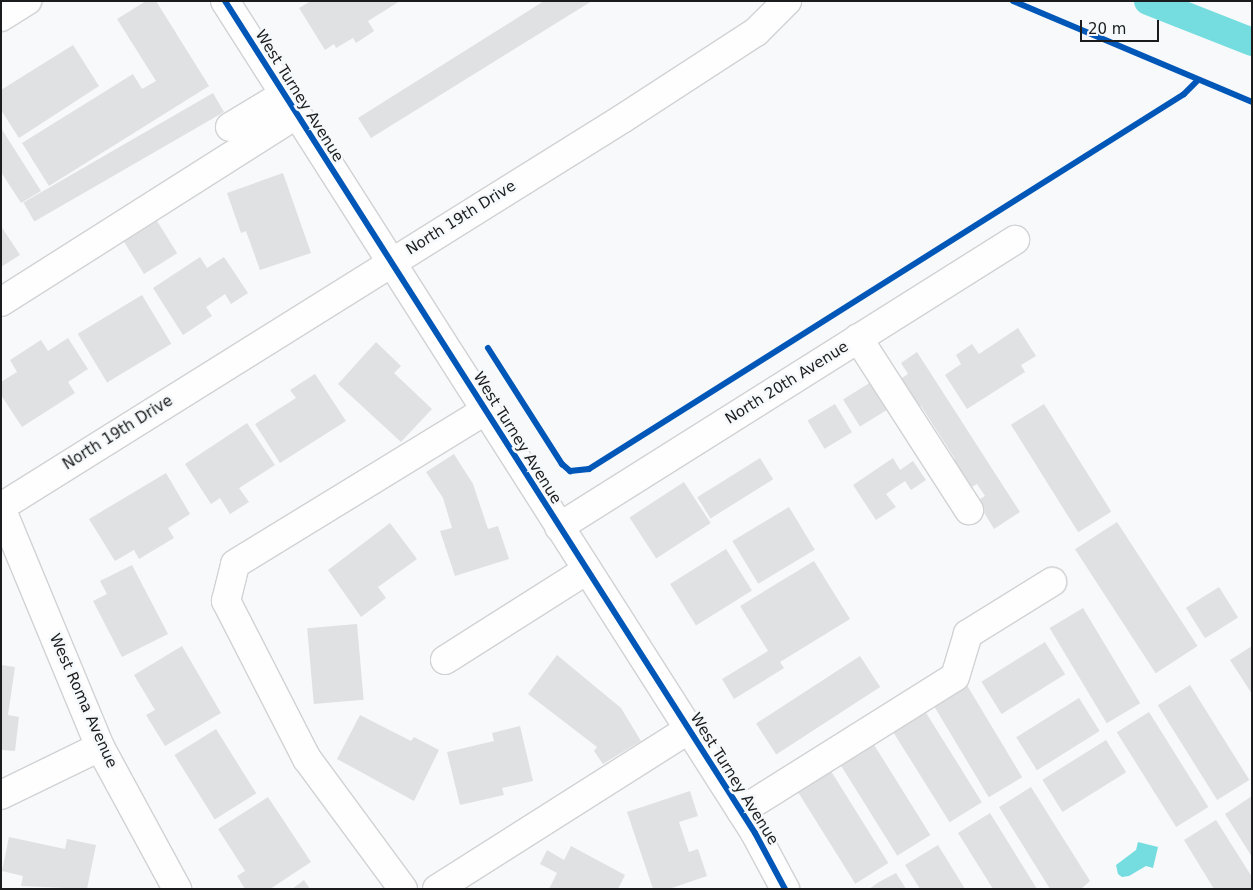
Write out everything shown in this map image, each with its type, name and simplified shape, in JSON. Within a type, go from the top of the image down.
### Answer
[{"type":"street","points":[[1,17],[27,1]]},
{"type":"street","name":"West Turney Avenue","points":[[224,1],[688,730],[741,810],[785,889]]},
{"type":"street","name":"North 19th Drive","points":[[1,507],[756,32],[786,1]]},
{"type":"street","points":[[230,127],[289,105]]},
{"type":"street","points":[[1,302],[289,105]]},
{"type":"street","name":"North 20th Avenue","points":[[559,527],[1015,240]]},
{"type":"street","points":[[858,338],[969,510]]},
{"type":"street","points":[[403,889],[307,759],[226,601],[235,564],[485,411]]},
{"type":"street","name":"West Roma Avenue","points":[[1,507],[100,747],[177,889]]},
{"type":"street","points":[[445,660],[587,570]]},
{"type":"street","points":[[741,810],[955,676],[968,634],[1052,582]]},
{"type":"street","points":[[438,889],[688,730]]},
{"type":"street","points":[[1,796],[100,747]]},
{"type":"water","points":[[1138,842],[1158,847],[1153,868],[1146,866],[1129,876],[1122,877],[1118,874],[1116,865],[1136,850]]},
{"type":"building","points":[[146,1],[156,1],[209,86],[49,186],[22,143],[133,74],[142,89],[156,81],[117,19]]},
{"type":"building","points":[[311,1],[400,1],[368,21],[374,31],[356,43],[353,38],[336,48],[334,44],[325,50],[299,8]]},
{"type":"building","points":[[544,1],[592,1],[371,138],[358,118]]},
{"type":"building","points":[[73,45],[99,86],[19,138],[1,110],[1,90]]},
{"type":"building","points":[[213,93],[224,112],[34,222],[23,203]]},
{"type":"building","points":[[1,128],[41,191],[21,203],[1,172]]},
{"type":"building","points":[[283,173],[311,253],[260,270],[246,231],[241,233],[227,193]]},
{"type":"building","points":[[157,221],[177,253],[144,274],[124,242]]},
{"type":"building","points":[[1,226],[20,255],[1,267]]},
{"type":"building","points":[[200,257],[207,268],[224,257],[248,293],[231,304],[225,294],[206,307],[212,316],[183,335],[153,288]]},
{"type":"building","points":[[142,295],[171,344],[107,382],[78,334]]},
{"type":"building","points":[[1018,328],[1036,356],[1021,365],[1025,372],[967,409],[945,375],[961,364],[956,355],[972,344],[979,354]]},
{"type":"building","points":[[68,338],[88,369],[68,382],[75,393],[22,427],[1,395],[1,382],[17,372],[10,360],[41,340],[48,351]]},
{"type":"building","points":[[376,342],[401,366],[394,373],[432,409],[401,442],[338,384]]},
{"type":"building","points":[[917,352],[1020,512],[994,529],[977,501],[985,496],[977,484],[968,489],[951,462],[955,459],[921,406],[917,409],[899,380],[908,374],[901,363]]},
{"type":"building","points":[[315,374],[346,421],[280,463],[255,424],[296,398],[290,390]]},
{"type":"building","points":[[871,382],[888,409],[860,427],[843,399]]},
{"type":"building","points":[[835,404],[852,432],[825,449],[808,420]]},
{"type":"building","points":[[1044,404],[1111,512],[1078,532],[1011,425]]},
{"type":"building","points":[[247,423],[275,465],[239,488],[249,502],[230,514],[220,498],[211,504],[185,464]]},
{"type":"building","points":[[454,454],[473,484],[488,529],[498,526],[509,559],[455,576],[440,531],[452,528],[443,498],[426,472]]},
{"type":"building","points":[[760,458],[773,479],[710,518],[697,497]]},
{"type":"building","points":[[893,458],[900,470],[913,461],[926,480],[911,490],[905,481],[886,494],[896,507],[876,520],[853,485]]},
{"type":"building","points":[[166,473],[190,514],[168,528],[174,538],[139,559],[134,550],[115,561],[89,519]]},
{"type":"building","points":[[684,482],[711,523],[656,558],[629,517]]},
{"type":"building","points":[[789,507],[815,550],[758,584],[732,541]]},
{"type":"building","points":[[1117,522],[1198,646],[1156,673],[1075,549]]},
{"type":"building","points":[[390,523],[417,559],[378,587],[386,598],[361,617],[328,570]]},
{"type":"building","points":[[726,549],[752,591],[696,626],[670,584]]},
{"type":"building","points":[[814,561],[850,619],[780,662],[784,668],[734,699],[722,679],[768,651],[740,606]]},
{"type":"building","points":[[132,565],[168,634],[122,657],[93,601],[107,594],[100,581]]},
{"type":"building","points":[[1219,587],[1238,618],[1205,638],[1186,608]]},
{"type":"building","points":[[1083,608],[1140,703],[1107,723],[1050,628]]},
{"type":"building","points":[[357,624],[364,700],[314,704],[307,628]]},
{"type":"building","points":[[1045,642],[1065,674],[1002,714],[981,682]]},
{"type":"building","points":[[182,646],[221,713],[165,746],[146,715],[155,710],[134,675]]},
{"type":"building","points":[[1252,646],[1252,694],[1230,660]]},
{"type":"building","points":[[557,655],[621,708],[641,741],[603,764],[594,751],[597,747],[528,694]]},
{"type":"building","points":[[860,656],[880,687],[776,755],[756,724]]},
{"type":"building","points":[[1,665],[15,667],[8,715],[19,717],[15,751],[1,750]]},
{"type":"building","points":[[965,682],[1022,777],[989,797],[932,702]]},
{"type":"building","points":[[1190,685],[1249,780],[1217,800],[1158,705]]},
{"type":"building","points":[[1079,698],[1100,731],[1037,770],[1016,737]]},
{"type":"building","points":[[923,708],[982,802],[950,822],[891,728]]},
{"type":"building","points":[[1149,712],[1208,807],[1176,827],[1117,732]]},
{"type":"building","points":[[360,715],[411,741],[414,737],[439,750],[414,801],[337,759]]},
{"type":"building","points":[[520,726],[533,781],[502,788],[504,795],[460,805],[447,752],[494,741],[492,733]]},
{"type":"building","points":[[216,729],[256,793],[215,819],[174,755]]},
{"type":"building","points":[[871,740],[930,835],[897,856],[838,761]]},
{"type":"building","points":[[1106,740],[1126,772],[1063,812],[1042,780]]},
{"type":"building","points":[[829,768],[888,863],[855,884],[796,789]]},
{"type":"building","points":[[1031,787],[1090,881],[1081,889],[1050,889],[999,807]]},
{"type":"building","points":[[690,791],[698,816],[679,822],[689,852],[698,849],[707,876],[669,889],[653,889],[627,812]]},
{"type":"building","points":[[1252,796],[1252,857],[1225,814]]},
{"type":"building","points":[[268,797],[311,862],[270,889],[245,889],[237,876],[245,871],[218,829]]},
{"type":"building","points":[[990,813],[1037,889],[993,889],[958,833]]},
{"type":"building","points":[[1216,820],[1252,877],[1252,889],[1214,889],[1184,840]]},
{"type":"building","points":[[9,837],[65,849],[67,839],[96,845],[87,889],[21,886],[23,876],[2,871]]},
{"type":"building","points":[[938,845],[965,889],[920,889],[905,865]]},
{"type":"building","points":[[571,846],[625,875],[618,889],[549,889],[557,873],[540,864],[547,850],[564,860]]},
{"type":"building","points":[[896,873],[906,889],[869,889],[879,882]]},
{"type":"building","points":[[304,880],[310,889],[292,889]]},
{"type":"waterway","points":[[1148,1],[1252,42]]},
{"type":"cycle path","points":[[225,1],[755,833],[785,889]]},
{"type":"cycle path","points":[[1013,1],[1252,102]]},
{"type":"cycle path","points":[[488,348],[562,464],[570,471],[589,469],[1184,94],[1197,81]]}]
